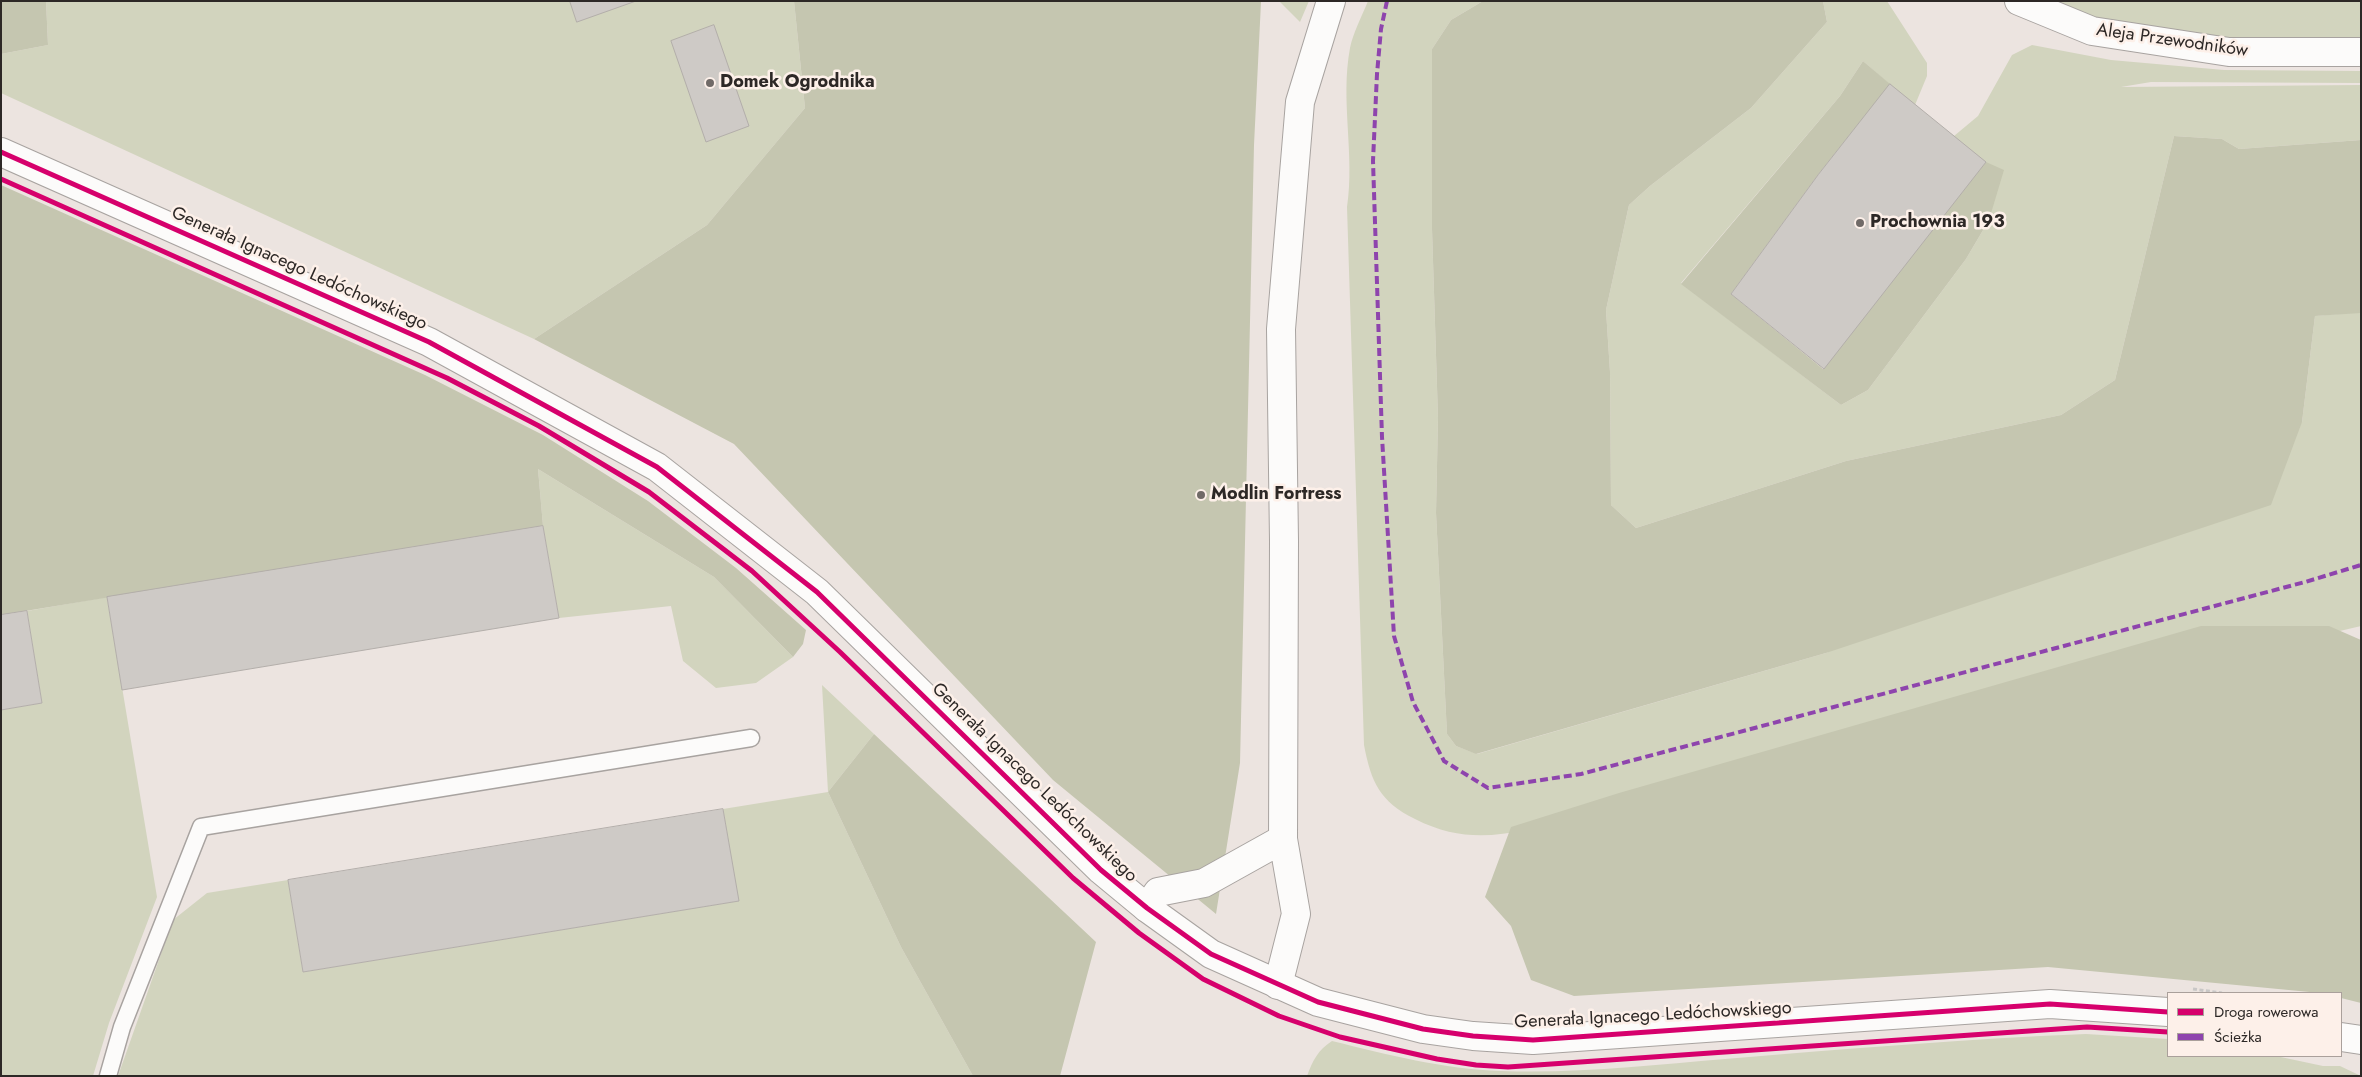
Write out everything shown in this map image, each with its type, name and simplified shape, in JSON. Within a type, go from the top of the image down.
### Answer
[{"type":"street","points":[[1278,985],[1296,914],[1283,839],[1284,541],[1281,329],[1300,102],[1331,1]]},
{"type":"street","name":"Aleja Przewodników","points":[[2019,1],[2092,31],[2229,52],[2361,52]]},
{"type":"street","name":"Generała Ignacego Ledóchowskiego","points":[[1,152],[429,342],[657,467],[817,592],[1101,870],[1146,908],[1211,954],[1318,1002],[1423,1029],[1473,1036],[1533,1040],[2050,1004],[2167,1012]]},
{"type":"street","points":[[1146,908],[1158,892],[1204,883],[1283,839]]},
{"type":"street","points":[[2342,1037],[2361,1040]]},
{"type":"lane","points":[[108,1076],[122,1027],[201,827],[751,738]]},
{"type":"green space","points":[[1,1],[46,1],[48,45],[1,54]]},
{"type":"green space","points":[[46,1],[794,1],[805,108],[707,225],[534,339],[1,93],[1,54],[48,45]]},
{"type":"green space","points":[[794,1],[1261,2],[1254,145],[1240,763],[1216,914],[1053,780],[734,444],[534,339],[707,225],[805,108]]},
{"type":"green space","points":[[1279,1],[1309,1],[1300,22]]},
{"type":"green space","points":[[1368,1],[1483,1],[1451,20],[1432,49],[1432,229],[1438,418],[1436,513],[1447,734],[1456,746],[1477,754],[1826,653],[2302,422],[2315,316],[2361,312],[2361,626],[2095,689],[1532,829],[1494,835],[1456,833],[1436,828],[1403,812],[1385,798],[1379,790],[1370,770],[1364,745],[1347,207],[1349,167],[1346,88],[1351,42]]},
{"type":"green space","points":[[1483,1],[1823,1],[1827,22],[1751,108],[1650,186],[1629,205],[1606,310],[1610,372],[1611,505],[1636,528],[1846,461],[2061,415],[2115,380],[2174,136],[2222,139],[2239,149],[2361,140],[2361,313],[2315,316],[2302,422],[2271,505],[1826,653],[1476,754],[1456,746],[1447,734],[1436,513],[1438,418],[1432,229],[1432,49],[1451,20]]},
{"type":"green space","points":[[1823,1],[1887,1],[1927,63],[1927,76],[1915,105],[1954,136],[1978,116],[2012,55],[2032,45],[2111,60],[2224,70],[2361,71],[2361,83],[2151,82],[2121,87],[2361,85],[2361,140],[2239,149],[2222,139],[2174,136],[2115,380],[2061,415],[1846,461],[1636,528],[1611,505],[1610,372],[1606,310],[1629,205],[1650,186],[1751,108],[1827,22]],"holes":[[[1863,61],[1889,84],[1818,175],[1731,294],[1824,369],[1989,220],[1966,259],[1868,390],[1841,405],[1681,283],[1840,96]]]},
{"type":"green space","points":[[2049,1],[2361,1],[2361,43],[2217,42],[2095,22]]},
{"type":"green space","points":[[1863,61],[1890,84],[1818,175],[1731,294],[1823,369],[1986,162],[2004,170],[1989,220],[1966,259],[1868,390],[1841,405],[1681,284],[1840,96]]},
{"type":"green space","points":[[1,185],[425,375],[543,435],[648,501],[736,568],[806,630],[803,644],[793,657],[714,577],[538,469],[543,526],[1,615]]},
{"type":"green space","points":[[538,469],[714,577],[793,657],[756,683],[716,688],[683,661],[671,606],[559,618],[543,526]]},
{"type":"green space","points":[[107,597],[157,897],[109,1023],[93,1076],[1,1076],[1,710],[42,703],[27,611]]},
{"type":"green space","points":[[2201,626],[2329,626],[2361,640],[2361,1003],[2342,998],[2342,992],[2310,992],[2048,967],[1574,996],[1531,980],[1511,926],[1485,897],[1511,827],[1619,793]]},
{"type":"green space","points":[[822,685],[874,734],[828,792]]},
{"type":"green space","points":[[874,734],[1096,942],[1060,1076],[973,1076],[901,947],[828,792]]},
{"type":"green space","points":[[828,792],[901,947],[973,1076],[118,1076],[173,920],[207,893],[288,880],[303,972],[738,901],[723,809]]},
{"type":"green space","points":[[2086,1034],[2167,1039],[2167,1057],[2281,1057],[2323,1066],[2340,1066],[2361,1076],[1307,1076],[1316,1056],[1332,1041],[1437,1064],[1479,1070],[1529,1072],[1613,1068],[1995,1039]]},
{"type":"building","points":[[570,1],[636,1],[577,22]]},
{"type":"building","name":"Domek Ogrodnika","points":[[714,25],[749,126],[706,142],[671,41]]},
{"type":"building","name":"Prochownia 193","points":[[1890,84],[1986,162],[1824,369],[1731,294],[1818,175]]},
{"type":"building","points":[[543,526],[559,618],[122,690],[107,597]]},
{"type":"building","points":[[27,611],[42,703],[1,710],[1,615]]},
{"type":"building","points":[[723,809],[739,901],[303,972],[288,880]]},
{"type":"marked path","points":[[1387,1],[1381,29],[1377,74],[1373,161],[1382,437],[1394,636],[1413,702],[1444,761],[1488,788],[1581,774],[2305,582],[2361,565]]},
{"type":"cycle path","points":[[1,152],[429,342],[657,467],[817,592],[1101,870],[1147,908],[1211,954],[1318,1002],[1423,1029],[1473,1036],[1533,1040],[2050,1004],[2167,1012]]},
{"type":"cycle path","points":[[1,179],[447,378],[539,426],[649,492],[752,571],[840,652],[1073,878],[1139,933],[1203,979],[1279,1016],[1340,1037],[1437,1059],[1476,1065],[1508,1067],[2087,1027],[2167,1032]]},
{"type":"place","name":"Domek Ogrodnika","points":[[710,83]]},
{"type":"place","name":"Prochownia 193","points":[[1860,223]]},
{"type":"place","name":"Modlin Fortress","points":[[1201,495]]}]
